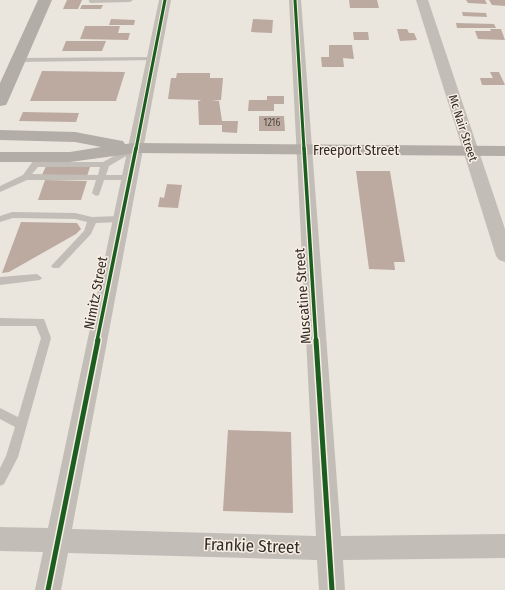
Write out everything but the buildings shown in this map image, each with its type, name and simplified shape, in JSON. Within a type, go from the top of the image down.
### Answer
[{"type":"main road","points":[[0,101],[45,0]]},
{"type":"main road","name":"Freeport Street","points":[[0,135],[75,137],[136,148]]},
{"type":"main road","name":"Freeport Street","points":[[0,157],[38,161],[136,148],[505,151]]},
{"type":"street","name":"Nimitz Street","points":[[48,590],[165,0]]},
{"type":"street","name":"Muscatine Street","points":[[295,0],[332,590]]},
{"type":"street","name":"Mc Nair Street","points":[[422,0],[505,256]]},
{"type":"street","name":"Frankie Street","points":[[0,539],[330,548],[505,546]]},
{"type":"lane","points":[[92,1],[130,0]]},
{"type":"lane","points":[[18,60],[154,59]]},
{"type":"lane","points":[[26,177],[38,161],[105,165],[136,148]]},
{"type":"lane","points":[[96,193],[105,165]]},
{"type":"lane","points":[[0,189],[26,177],[130,178]]},
{"type":"lane","points":[[0,219],[12,214],[75,216],[92,220],[121,219]]},
{"type":"lane","points":[[56,266],[88,232],[92,220]]},
{"type":"lane","points":[[0,281],[37,278]]},
{"type":"lane","points":[[0,322],[40,322],[46,338],[12,456],[0,480]]},
{"type":"lane","points":[[0,413],[21,425]]},
{"type":"cycle path","points":[[48,590],[165,0]]},
{"type":"cycle path","points":[[295,0],[332,590]]}]
